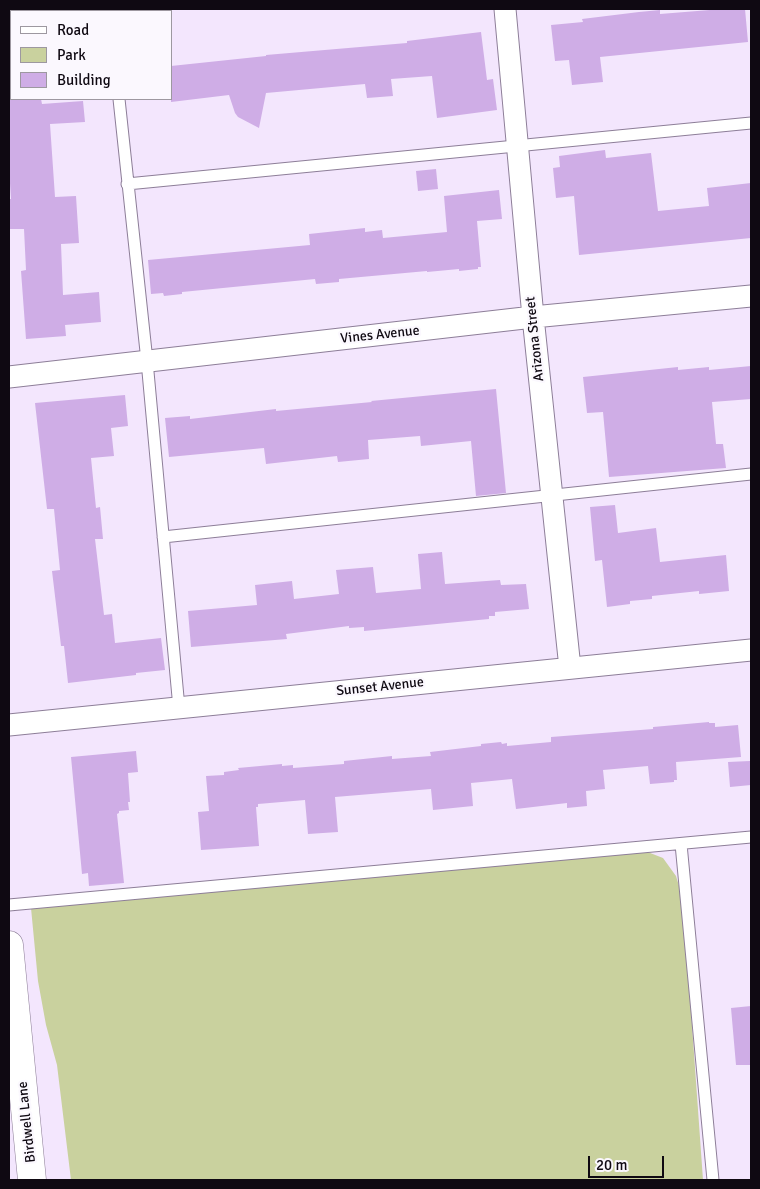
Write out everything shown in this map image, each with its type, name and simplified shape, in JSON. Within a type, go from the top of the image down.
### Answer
[{"type":"main road","name":"Birdwell Lane","points":[[9,945],[12,1015],[32,1180]]},
{"type":"street","name":"Arizona Street","points":[[505,9],[533,318],[570,668]]},
{"type":"street","name":"Vines Avenue","points":[[9,377],[533,318],[751,296]]},
{"type":"street","name":"Sunset Avenue","points":[[9,725],[751,650]]},
{"type":"lane","points":[[119,100],[147,361],[179,708]]},
{"type":"lane","points":[[128,184],[751,123]]},
{"type":"lane","points":[[163,538],[751,474]]},
{"type":"lane","points":[[9,905],[751,837]]},
{"type":"lane","points":[[681,844],[714,1180]]},
{"type":"green space","points":[[645,851],[663,858],[676,876],[683,899],[703,1180],[71,1180],[57,1065],[46,1025],[38,981],[31,908]]},
{"type":"building","points":[[745,9],[748,42],[600,57],[603,82],[572,85],[569,60],[555,61],[551,25],[583,22],[582,19],[660,10],[660,14]]},
{"type":"building","points":[[481,32],[487,80],[493,79],[497,110],[437,118],[432,76],[391,79],[393,96],[367,98],[365,84],[266,93],[259,128],[238,117],[229,95],[171,102],[172,66],[266,55],[407,43],[407,41]]},
{"type":"building","points":[[9,99],[41,100],[42,104],[83,101],[85,122],[50,124],[55,197],[76,196],[79,243],[61,244],[63,295],[99,292],[101,322],[65,325],[66,336],[26,339],[21,271],[26,270],[24,229],[9,229],[9,199],[11,199]]},
{"type":"building","points":[[605,150],[606,158],[651,153],[658,211],[709,206],[707,188],[751,183],[751,238],[579,255],[574,196],[556,198],[553,168],[560,167],[559,156]]},
{"type":"building","points":[[436,169],[438,189],[418,191],[416,171]]},
{"type":"building","points":[[499,190],[502,219],[477,221],[481,267],[478,267],[478,269],[427,271],[339,279],[339,282],[316,284],[315,279],[182,292],[182,294],[164,296],[163,293],[151,294],[148,260],[310,245],[309,234],[365,228],[365,232],[382,230],[383,238],[447,232],[444,196]]},
{"type":"building","points":[[751,366],[751,399],[712,402],[716,444],[723,444],[726,468],[609,477],[603,412],[587,413],[583,377],[678,367],[678,370],[709,367],[709,370]]},
{"type":"building","points":[[496,389],[506,493],[476,496],[471,441],[421,446],[420,436],[368,440],[369,459],[338,462],[337,456],[266,464],[264,448],[169,457],[165,418],[190,416],[190,419],[276,409],[276,411]]},
{"type":"building","points":[[125,395],[128,426],[111,428],[114,456],[91,458],[96,508],[100,507],[103,539],[95,539],[104,615],[112,614],[115,643],[161,638],[165,670],[68,683],[64,646],[61,646],[52,571],[60,570],[54,509],[47,509],[35,403]]},
{"type":"building","points":[[615,505],[618,533],[656,528],[660,562],[726,555],[729,591],[699,594],[699,591],[652,596],[652,599],[630,601],[630,604],[607,607],[602,560],[595,561],[590,507]]},
{"type":"building","points":[[442,552],[445,584],[500,580],[501,585],[526,584],[529,609],[495,612],[495,616],[489,616],[489,619],[364,631],[364,627],[349,628],[349,626],[286,634],[287,639],[191,647],[188,611],[257,605],[255,585],[292,581],[294,599],[339,594],[336,570],[373,567],[376,593],[421,589],[418,554]]},
{"type":"building","points":[[715,723],[715,727],[738,725],[741,757],[676,762],[677,780],[674,780],[674,782],[650,784],[648,766],[603,770],[605,789],[586,791],[587,806],[567,808],[567,803],[516,809],[512,779],[471,783],[473,806],[433,810],[431,789],[335,797],[338,832],[308,834],[305,800],[258,804],[258,807],[256,807],[259,846],[201,850],[198,812],[209,811],[206,776],[224,775],[224,772],[239,770],[238,768],[282,764],[282,766],[293,765],[293,768],[344,764],[344,761],[392,756],[392,759],[431,756],[430,752],[481,746],[481,744],[501,742],[502,744],[507,743],[507,746],[551,742],[551,737],[653,729],[653,727]]},
{"type":"building","points":[[136,751],[138,772],[128,773],[129,810],[119,811],[117,814],[124,883],[89,886],[88,873],[82,874],[71,757]]},
{"type":"building","points":[[750,761],[751,785],[730,787],[728,762]]},
{"type":"building","points":[[751,1006],[751,1065],[736,1065],[731,1008]]}]
